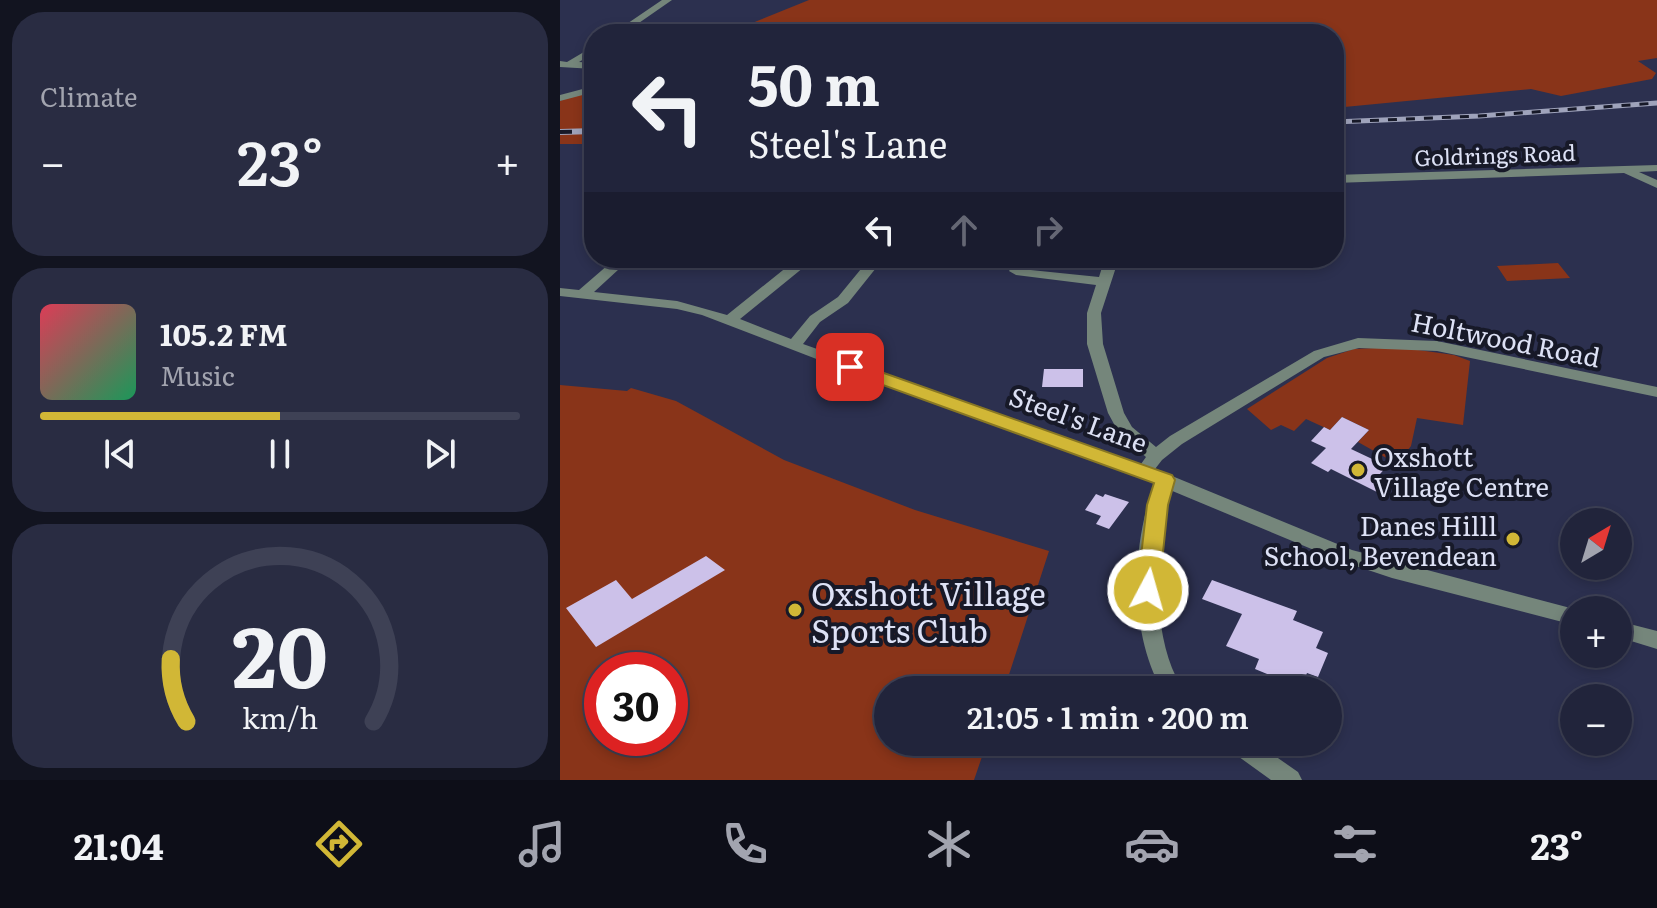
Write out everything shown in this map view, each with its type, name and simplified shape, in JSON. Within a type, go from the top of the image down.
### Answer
[{"type":"street","points":[[632,24],[668,0]]},
{"type":"street","points":[[565,64],[584,54]]},
{"type":"street","points":[[560,98],[584,92]]},
{"type":"street","name":"Goldrings Road","points":[[1344,179],[1657,168]]},
{"type":"street","points":[[1620,169],[1657,180]]},
{"type":"street","points":[[583,294],[613,268]]},
{"type":"street","points":[[730,320],[794,268]]},
{"type":"street","points":[[795,344],[815,319],[843,300],[869,268]]},
{"type":"street","points":[[1109,268],[1092,324],[1103,377],[1116,413],[1150,464]]},
{"type":"street","points":[[1016,271],[1104,282]]},
{"type":"street","name":"Steel's Lane","points":[[560,292],[677,305],[730,320],[1150,464],[1165,480],[1345,555],[1560,613]]},
{"type":"street","name":"Holtwood Road","points":[[1150,464],[1176,440],[1319,354],[1358,343],[1437,346],[1657,392]]},
{"type":"street","points":[[1165,480],[1157,505],[1148,590],[1156,661],[1165,676]]},
{"type":"street","points":[[1632,633],[1657,640]]},
{"type":"street","points":[[1256,756],[1290,780]]},
{"type":"shaded area","points":[[809,0],[1657,0],[1657,58],[1638,61],[1656,73],[1652,79],[1561,96],[1531,89],[1344,107],[1344,24],[750,24]]},
{"type":"shaded area","points":[[584,91],[584,144],[560,144],[560,101]]},
{"type":"shaded area","points":[[1558,263],[1570,278],[1507,281],[1497,266]]},
{"type":"shaded area","points":[[1397,347],[1454,355],[1470,361],[1463,425],[1417,418],[1411,446],[1397,464],[1358,442],[1369,430],[1342,417],[1330,430],[1306,419],[1294,431],[1281,425],[1271,430],[1247,409],[1327,358],[1354,349]]},
{"type":"shaded area","name":"Oxshott Village Sports Club","points":[[560,385],[627,391],[631,388],[676,401],[784,460],[915,510],[1049,551],[1009,676],[874,676],[874,756],[982,756],[974,780],[560,780]]},
{"type":"building","points":[[1044,369],[1083,369],[1083,387],[1042,387]]},
{"type":"building","name":"Oxshott Village Centre","points":[[1342,417],[1369,430],[1351,449],[1387,466],[1380,474],[1391,479],[1379,493],[1331,469],[1328,472],[1311,463],[1326,448],[1311,441],[1324,427],[1330,430]]},
{"type":"building","points":[[1096,494],[1129,502],[1109,529],[1096,524],[1101,516],[1085,510]]},
{"type":"building","points":[[706,556],[725,570],[596,647],[566,608],[616,580],[632,599]]},
{"type":"building","points":[[1212,580],[1297,611],[1293,620],[1323,632],[1316,648],[1328,653],[1318,676],[1307,673],[1306,676],[1272,676],[1255,669],[1259,659],[1226,646],[1242,614],[1202,599]]},
{"type":"railway","points":[[1344,122],[1479,116],[1657,103]]},
{"type":"railway","points":[[560,132],[584,131]]},
{"type":"place","name":"Oxshott Village Centre","points":[[1358,470]]},
{"type":"place","name":"Danes Hilll School, Bevendean","points":[[1513,539]]},
{"type":"place","name":"Oxshott Village Sports Club","points":[[795,610]]},
{"type":"route","points":[[850,367],[1025,427],[1165,480],[1157,505],[1148,590]]}]
